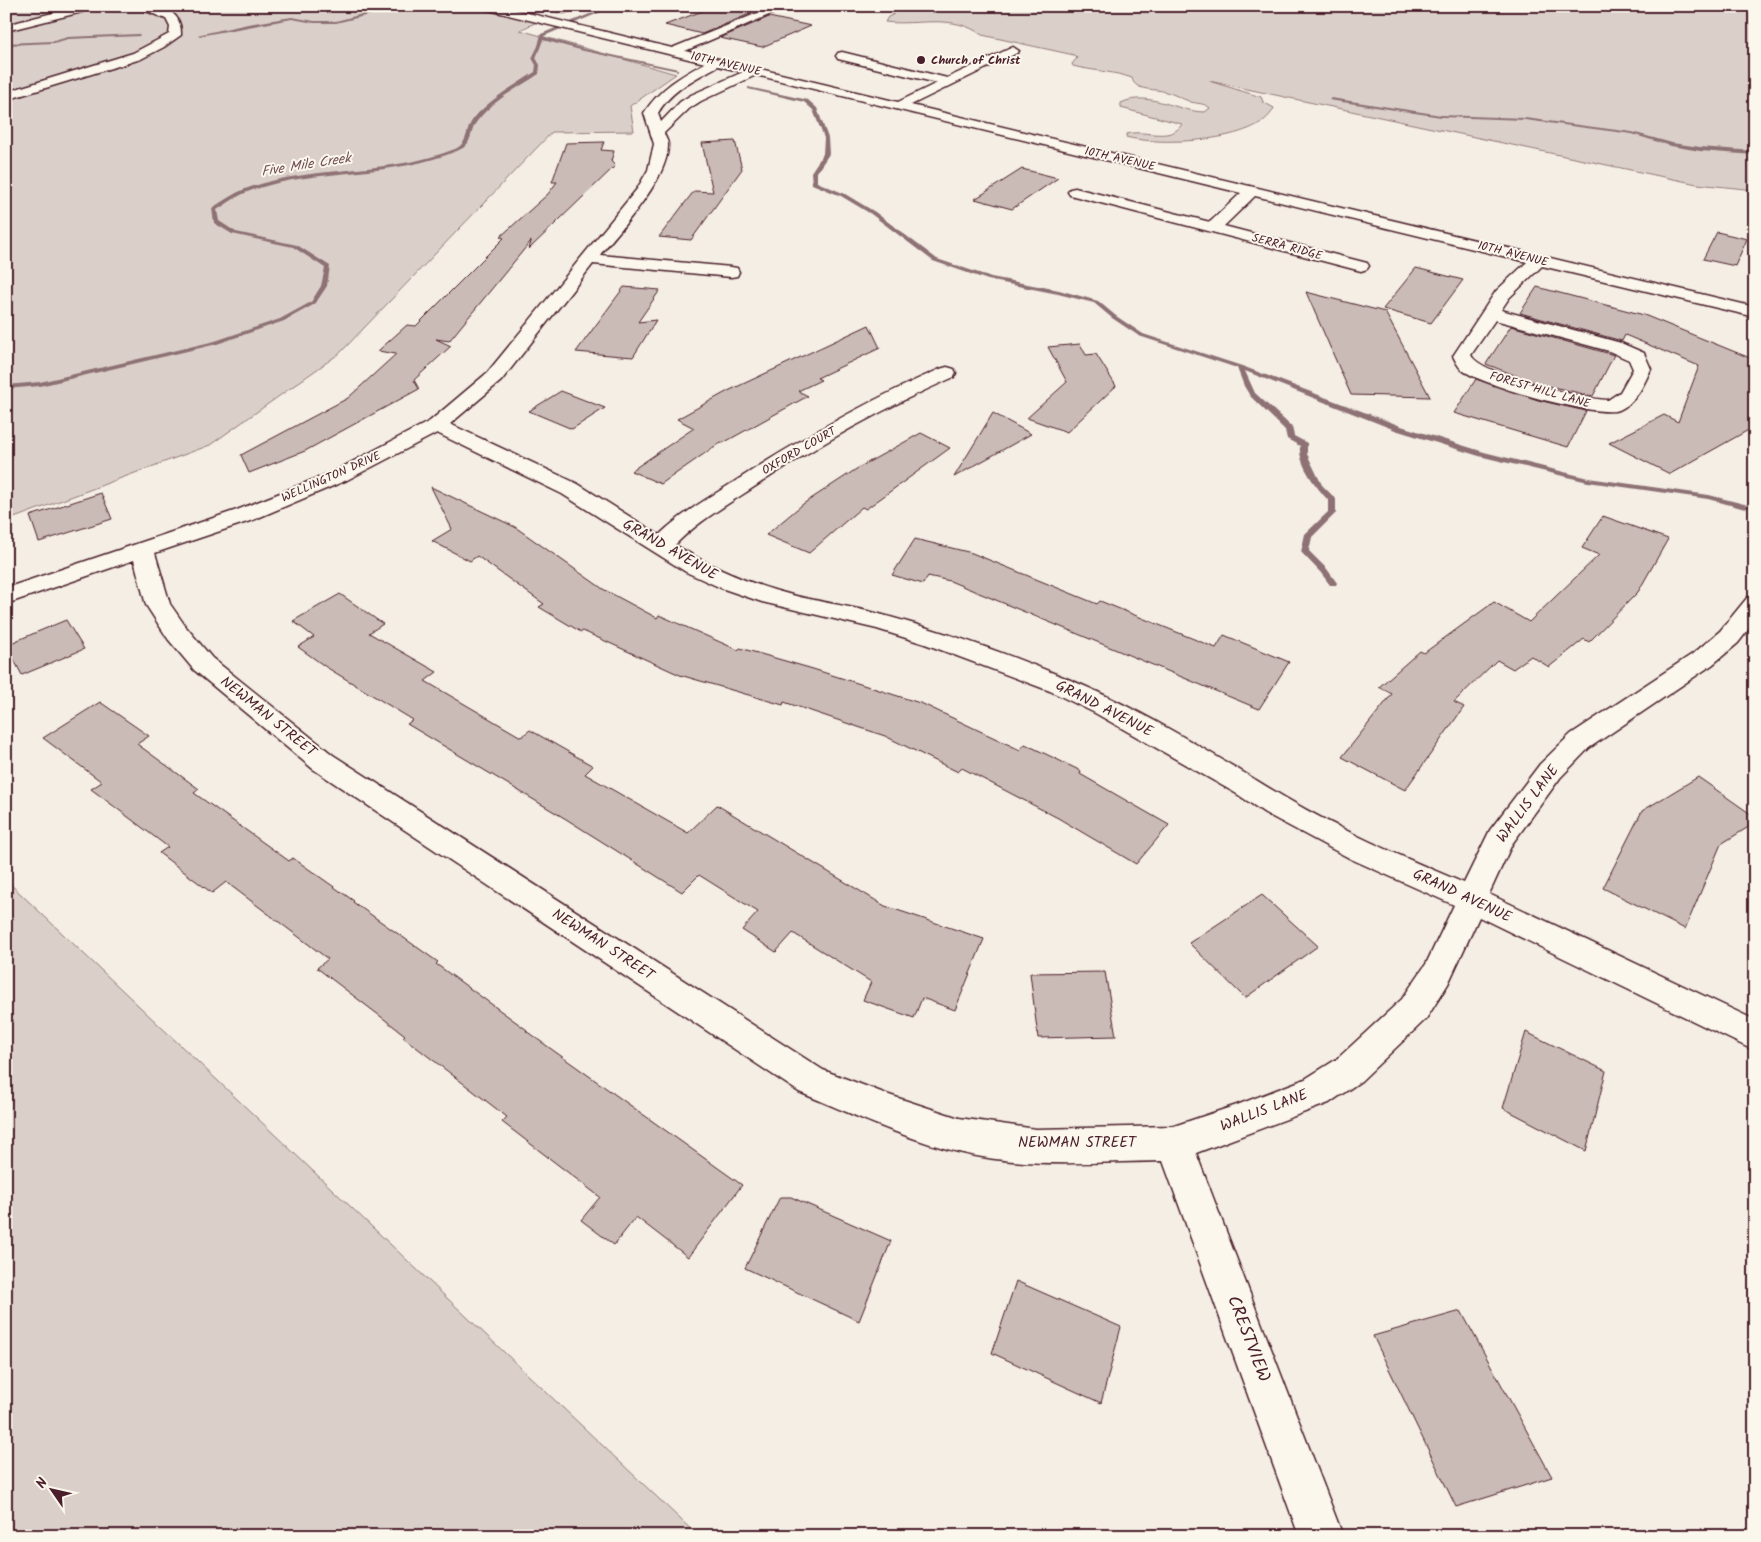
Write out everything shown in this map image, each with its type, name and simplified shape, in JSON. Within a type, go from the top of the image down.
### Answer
[{"type":"street","points":[[6,28],[94,6]]},
{"type":"street","points":[[6,96],[138,56],[175,35],[177,26],[174,19],[164,13],[139,6]]},
{"type":"street","name":"10TH AVENUE","points":[[484,6],[1755,312]]},
{"type":"street","points":[[672,52],[785,6]]},
{"type":"street","points":[[899,106],[1013,50]]},
{"type":"street","points":[[842,56],[949,82]]},
{"type":"street","name":"WELLINGTON DRIVE","points":[[6,596],[142,548],[245,515],[340,476],[437,426],[494,377],[591,259],[643,191],[655,170],[661,144],[650,113],[657,100],[677,84],[716,62]]},
{"type":"street","points":[[657,133],[685,105],[754,71]]},
{"type":"street","points":[[1213,228],[1253,190]]},
{"type":"street","name":"SERRA RIDGE","points":[[1075,192],[1361,266]]},
{"type":"street","points":[[591,259],[732,272]]},
{"type":"street","name":"FOREST HILL LANE","points":[[1491,313],[1616,348],[1637,357],[1642,369],[1627,397],[1610,407],[1583,404],[1486,375],[1468,365],[1462,355],[1502,295],[1538,260]]},
{"type":"street","name":"OXFORD COURT","points":[[661,547],[674,532],[789,454],[916,386],[948,372]]},
{"type":"street","name":"GRAND AVENUE","points":[[437,426],[570,489],[694,567],[729,583],[770,596],[880,622],[934,638],[1059,685],[1104,706],[1247,786],[1275,805],[1362,851],[1472,900],[1755,1036]]},
{"type":"street","name":"NEWMAN STREET","points":[[142,548],[158,605],[176,633],[203,664],[323,762],[811,1081],[889,1112],[959,1135],[1036,1146],[1174,1142]]},
{"type":"street","name":"WALLIS LANE","points":[[1174,1142],[1237,1122],[1317,1091],[1349,1070],[1414,1009],[1437,974],[1500,838],[1550,771],[1580,740],[1703,659],[1729,637],[1755,604]]},
{"type":"street","name":"CRESTVIEW","points":[[1174,1142],[1321,1536]]},
{"type":"shaded area","points":[[6,6],[484,6],[541,20],[520,30],[676,74],[630,106],[634,131],[552,132],[340,353],[210,445],[6,521]]},
{"type":"shaded area","points":[[529,6],[592,6],[564,14]]},
{"type":"shaded area","points":[[883,6],[1755,6],[1755,190],[1697,184],[1209,81],[1261,97],[1263,102],[1274,108],[1265,120],[1249,129],[1229,135],[1183,141],[1141,140],[1126,137],[1127,134],[1134,133],[1171,133],[1182,124],[1121,108],[1121,103],[1142,99],[1195,111],[1205,112],[1210,108],[1169,93],[1141,88],[1137,86],[1132,78],[1073,66],[1072,64],[1077,58],[1074,55],[982,35],[971,28],[959,24],[947,22],[885,22],[888,17],[894,14]]},
{"type":"shaded area","points":[[6,880],[698,1536],[6,1536]]},
{"type":"building","points":[[716,6],[752,13],[702,34],[665,25]]},
{"type":"building","points":[[769,17],[811,26],[762,47],[720,38]]},
{"type":"building","points":[[735,141],[742,169],[691,240],[659,237],[694,191],[713,192],[702,143]]},
{"type":"building","points":[[604,142],[601,150],[614,151],[611,161],[615,166],[529,249],[531,241],[449,341],[436,339],[451,346],[414,380],[419,389],[305,451],[249,473],[241,455],[348,398],[396,354],[378,351],[407,325],[416,326],[504,238],[500,237],[548,194],[557,182],[552,182],[566,143]]},
{"type":"building","points":[[1022,169],[1058,178],[1012,209],[975,199]]},
{"type":"building","points":[[1717,232],[1747,239],[1735,266],[1703,259]]},
{"type":"building","points":[[1416,268],[1463,280],[1431,323],[1383,309]]},
{"type":"building","points":[[624,287],[660,290],[638,322],[656,320],[633,357],[576,352]]},
{"type":"building","points":[[1537,287],[1644,315],[1755,360],[1755,420],[1752,428],[1670,474],[1609,443],[1664,415],[1678,422],[1699,366],[1625,335],[1622,341],[1520,313]]},
{"type":"building","points":[[1306,292],[1385,312],[1430,397],[1351,395]]},
{"type":"building","points":[[869,325],[880,348],[817,378],[821,380],[798,391],[808,396],[723,443],[721,442],[661,484],[631,471],[694,428],[677,419],[728,391]]},
{"type":"building","points":[[1511,326],[1614,355],[1593,396],[1535,383],[1486,364]]},
{"type":"building","points":[[1080,344],[1086,355],[1096,354],[1116,386],[1067,432],[1027,418],[1067,382],[1048,347]]},
{"type":"building","points":[[1476,379],[1538,400],[1586,411],[1568,447],[1454,413]]},
{"type":"building","points":[[561,391],[605,408],[572,429],[529,411]]},
{"type":"building","points":[[993,413],[1031,434],[954,477]]},
{"type":"building","points":[[921,433],[950,448],[866,509],[862,507],[809,553],[766,535],[803,504],[858,468]]},
{"type":"building","points":[[431,487],[515,527],[603,589],[657,618],[659,615],[738,650],[740,648],[813,669],[923,704],[1020,750],[1025,744],[1081,771],[1080,774],[1169,825],[1136,864],[1058,818],[962,768],[958,772],[885,736],[784,702],[783,705],[680,675],[583,631],[581,632],[539,607],[544,604],[477,556],[470,561],[432,541],[452,529]]},
{"type":"building","points":[[101,493],[112,519],[39,542],[30,516]]},
{"type":"building","points":[[1603,516],[1668,539],[1638,592],[1589,642],[1584,639],[1549,667],[1531,656],[1513,669],[1497,660],[1454,702],[1464,707],[1405,790],[1342,757],[1392,694],[1379,687],[1420,651],[1424,653],[1494,602],[1529,622],[1599,555],[1582,548]]},
{"type":"building","points":[[915,539],[972,553],[1097,604],[1100,601],[1216,648],[1224,635],[1289,662],[1259,709],[950,581],[928,576],[923,584],[892,575]]},
{"type":"building","points":[[340,594],[383,624],[369,633],[437,672],[425,681],[521,737],[530,730],[593,766],[585,774],[688,833],[717,805],[885,906],[984,939],[955,1010],[922,998],[914,1018],[863,1000],[871,982],[793,933],[776,952],[742,930],[758,912],[699,875],[682,892],[566,819],[407,724],[413,720],[326,667],[298,647],[314,637],[293,621]]},
{"type":"building","points":[[66,620],[84,649],[22,675],[6,645]]},
{"type":"building","points":[[100,702],[149,736],[137,744],[199,789],[194,793],[289,861],[293,858],[354,901],[438,962],[436,964],[526,1031],[742,1185],[688,1257],[636,1217],[614,1245],[581,1220],[600,1197],[502,1122],[507,1117],[403,1037],[405,1035],[317,968],[328,959],[226,882],[212,893],[159,853],[168,847],[91,789],[102,782],[43,738]]},
{"type":"building","points":[[1698,777],[1755,817],[1755,823],[1721,844],[1685,929],[1603,888],[1642,811]]},
{"type":"building","points":[[1262,895],[1318,946],[1245,998],[1189,943]]},
{"type":"building","points":[[1105,972],[1116,1036],[1038,1038],[1030,973]]},
{"type":"building","points":[[1526,1032],[1606,1071],[1586,1151],[1503,1108]]},
{"type":"building","points":[[780,1197],[791,1197],[891,1241],[859,1321],[745,1268]]},
{"type":"building","points":[[1016,1281],[1121,1327],[1101,1403],[992,1353]]},
{"type":"building","points":[[1461,1311],[1552,1477],[1456,1507],[1373,1336]]},
{"type":"waterway","points":[[199,35],[292,18],[314,22],[336,22],[372,13],[374,6]]},
{"type":"waterway","points":[[559,6],[575,10],[596,10]]},
{"type":"waterway","name":"Five Mile Creek","points":[[541,38],[542,35],[613,6]]},
{"type":"waterway","points":[[6,44],[54,42],[68,38],[139,35]]},
{"type":"waterway","name":"Five Mile Creek","points":[[6,387],[40,384],[217,342],[282,320],[313,303],[324,286],[328,267],[295,246],[234,233],[216,222],[214,209],[243,192],[279,181],[383,169],[433,158],[463,147],[468,141],[472,124],[477,117],[502,96],[537,73],[538,65],[534,58],[541,38]]},
{"type":"waterway","points":[[541,38],[584,50],[633,59],[676,70]]},
{"type":"waterway","points":[[750,88],[806,101],[815,109],[826,138],[826,154],[814,172],[814,183],[843,195],[873,213],[935,260],[990,279],[1059,292],[1096,302],[1141,335],[1240,367]]},
{"type":"waterway","points":[[1331,99],[1441,116],[1525,119],[1632,133],[1671,144],[1700,149],[1755,153]]},
{"type":"waterway","points":[[1240,367],[1398,428],[1482,454],[1588,480],[1709,497],[1745,507]]},
{"type":"waterway","points":[[1240,367],[1247,386],[1259,402],[1289,429],[1290,437],[1304,445],[1303,454],[1319,486],[1332,499],[1332,513],[1308,536],[1305,552],[1333,583]]},
{"type":"place","name":"Church of Christ","points":[[921,60]]}]
